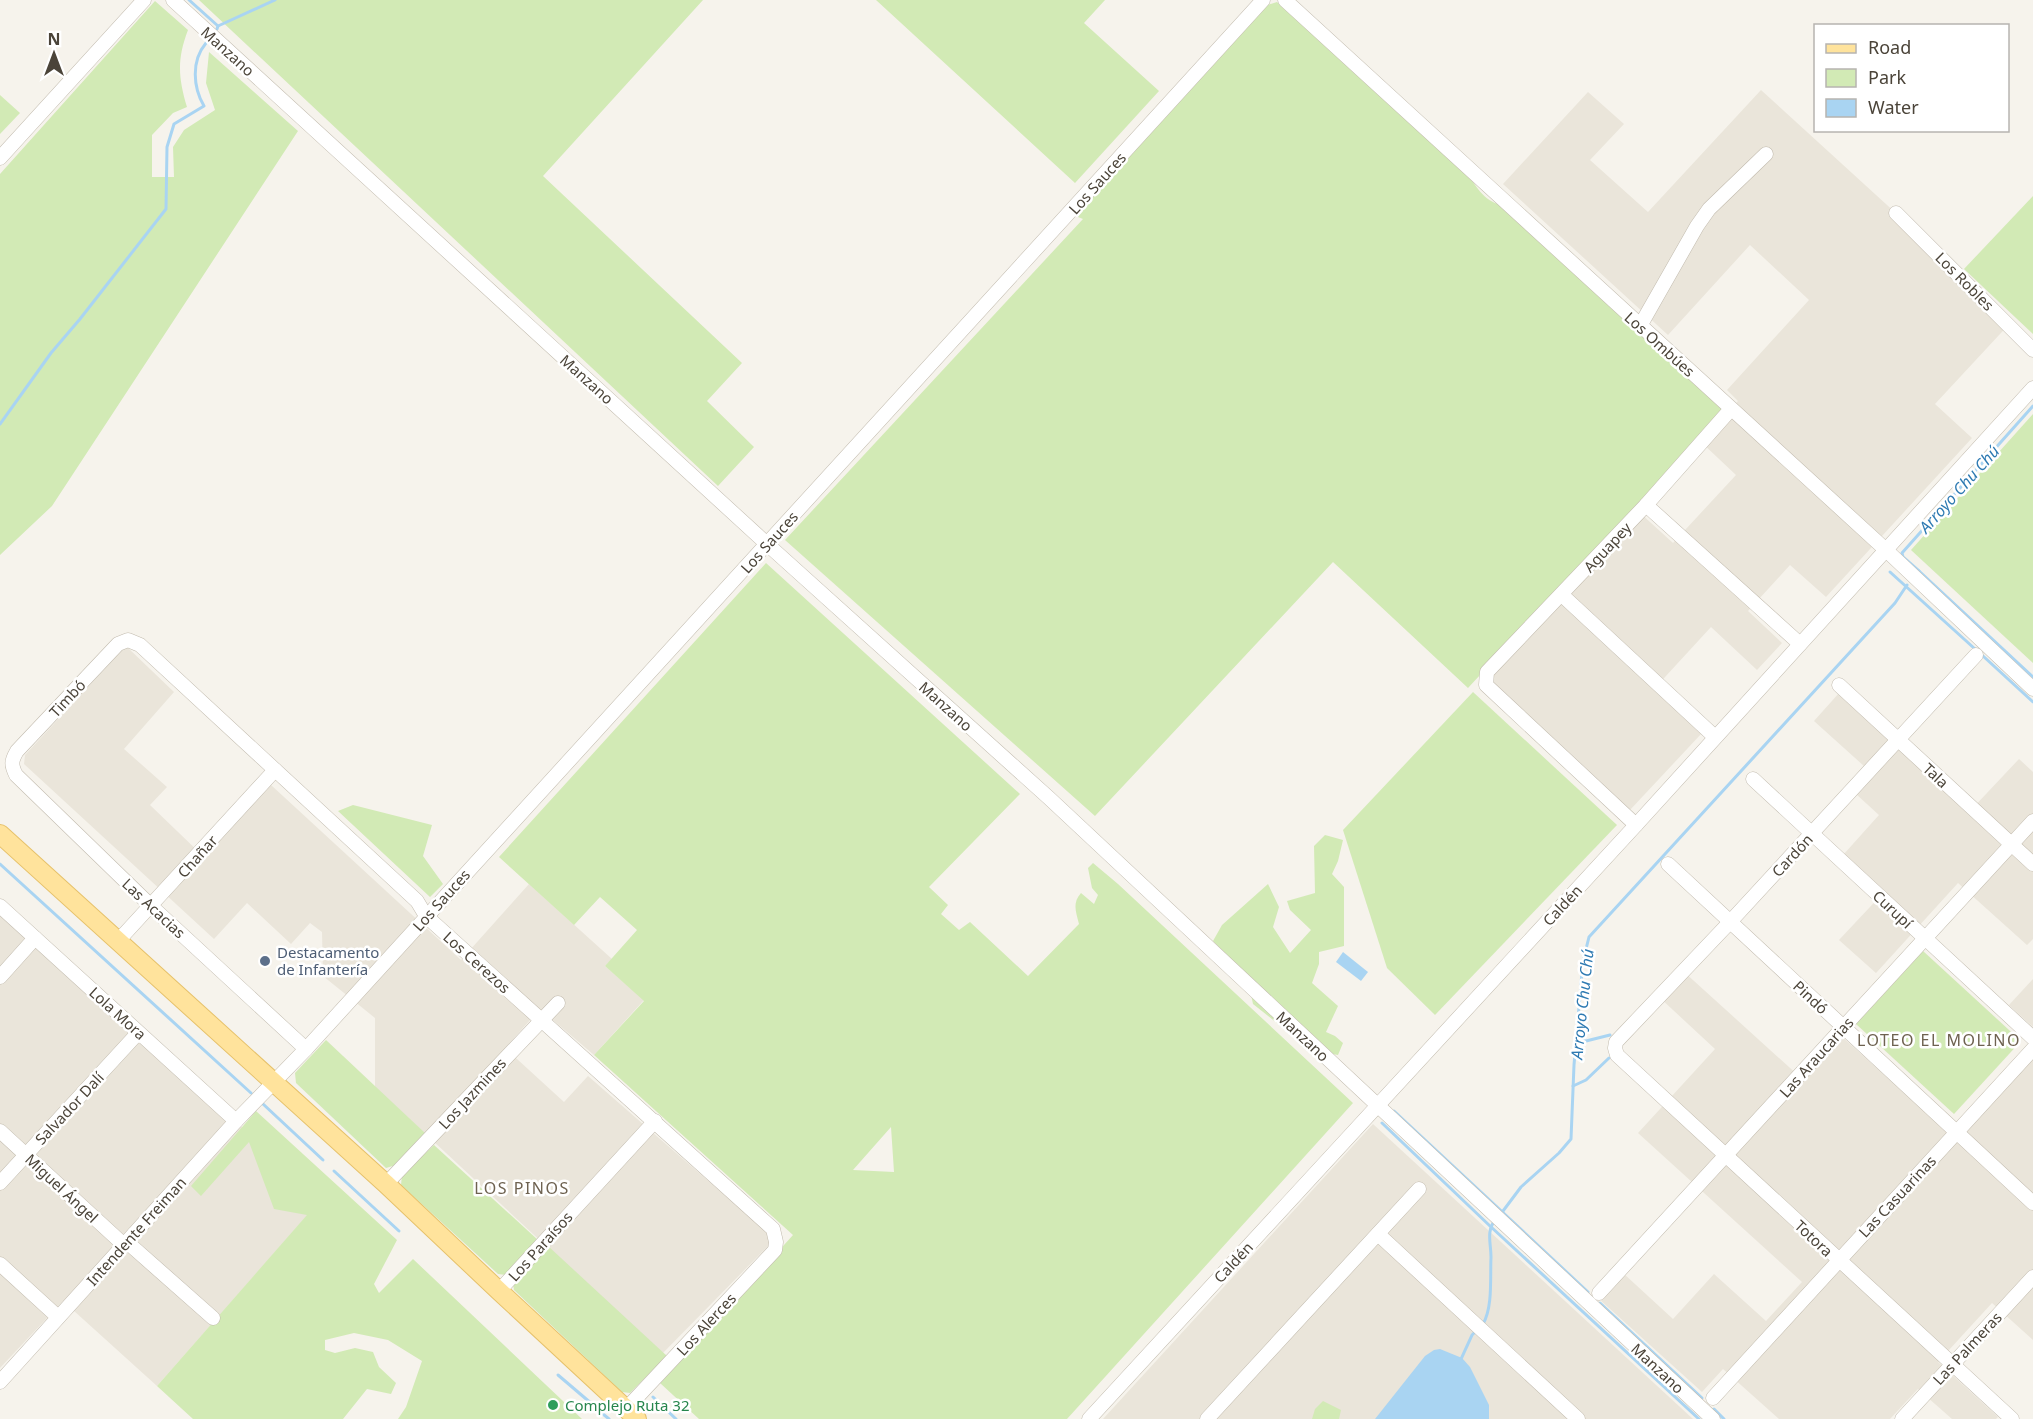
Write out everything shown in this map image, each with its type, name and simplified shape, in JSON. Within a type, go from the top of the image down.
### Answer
[{"type":"main road","points":[[0,834],[386,1184],[632,1414]]},
{"type":"street","points":[[0,158],[144,0]]},
{"type":"street","name":"Manzano","points":[[173,0],[1048,798],[1713,1419]]},
{"type":"street","name":"Los Sauces","points":[[274,1083],[1263,0]]},
{"type":"street","name":"Los Ombúes","points":[[1285,0],[1886,550],[2033,689]]},
{"type":"street","points":[[1640,326],[1709,208],[1766,154]]},
{"type":"street","name":"Los Robles","points":[[1896,213],[2033,350]]},
{"type":"street","name":"Caldén","points":[[1089,1419],[1636,825],[2033,388]]},
{"type":"street","name":"Aguapey","points":[[1636,825],[1486,685],[1487,672],[1646,505],[1731,409]]},
{"type":"street","points":[[1646,505],[1800,644]]},
{"type":"street","points":[[1562,595],[1715,737]]},
{"type":"street","name":"Los Cerezos","points":[[128,640],[140,645],[417,901],[426,916],[768,1224],[775,1235]]},
{"type":"street","name":"Timbó","points":[[11,761],[16,751],[118,644],[128,640]]},
{"type":"street","name":"Cardón","points":[[1617,1055],[1616,1042],[1976,655]]},
{"type":"street","name":"Tala","points":[[1839,685],[2033,864]]},
{"type":"street","name":"Las Acacias","points":[[11,761],[16,775],[151,906],[306,1049]]},
{"type":"street","name":"Chañar","points":[[118,941],[275,770]]},
{"type":"street","name":"Curupí","points":[[1753,779],[2033,1038]]},
{"type":"street","name":"Las Araucarias","points":[[1599,1293],[2033,821]]},
{"type":"street","name":"Pindó","points":[[1668,864],[2033,1203]]},
{"type":"street","name":"Lola Mora","points":[[0,906],[236,1121]]},
{"type":"street","points":[[0,977],[35,938]]},
{"type":"street","name":"Los Jazmines","points":[[386,1184],[558,1003]]},
{"type":"street","name":"Salvador Dalí","points":[[0,1183],[138,1032]]},
{"type":"street","name":"Las Casuarinas","points":[[1713,1398],[2033,1049]]},
{"type":"street","name":"Totora","points":[[1617,1055],[2012,1419]]},
{"type":"street","name":"Intendente Freiman","points":[[0,1382],[236,1121],[274,1083]]},
{"type":"street","name":"Los Paraísos","points":[[499,1292],[655,1121]]},
{"type":"street","name":"Miguel Ángel","points":[[0,1131],[213,1318]]},
{"type":"street","points":[[1208,1419],[1419,1189]]},
{"type":"street","points":[[1377,1234],[1578,1419]]},
{"type":"street","name":"Los Alerces","points":[[632,1414],[775,1250],[775,1235]]},
{"type":"street","points":[[0,1264],[58,1317]]},
{"type":"street","name":"Las Palmeras","points":[[1902,1419],[2033,1276]]},
{"type":"shaded area","points":[[1761,90],[2013,320],[1935,404],[1972,438],[1826,597],[1790,565],[1748,611],[1782,643],[1757,670],[1711,627],[1654,689],[1702,733],[1630,810],[1486,678],[1639,512],[1673,543],[1736,475],[1701,442],[1738,401],[1727,390],[1809,300],[1750,245],[1668,335],[1503,184],[1588,92],[1624,124],[1590,160],[1648,212]]},
{"type":"shaded area","points":[[126,646],[174,692],[124,749],[167,787],[150,805],[204,857],[271,785],[461,960],[529,884],[612,959],[605,966],[644,1000],[594,1055],[540,1009],[505,1048],[564,1102],[588,1076],[769,1234],[769,1245],[662,1354],[375,1087],[375,1018],[323,976],[322,932],[310,923],[291,944],[247,903],[214,939],[24,764],[25,755]]},
{"type":"shaded area","points":[[1840,692],[1971,810],[2019,759],[2033,772],[2033,939],[2027,945],[1958,883],[1876,973],[1839,940],[1885,891],[1844,854],[1879,815],[1856,794],[1874,775],[1814,721]]},
{"type":"shaded area","points":[[0,911],[227,1113],[320,1201],[157,1386],[63,1301],[0,1368]]},
{"type":"shaded area","points":[[1683,971],[1800,1077],[1840,1035],[1956,1140],[2033,1055],[2033,1340],[1992,1303],[1938,1362],[1998,1417],[1996,1419],[1952,1419],[1918,1389],[1890,1419],[1779,1419],[1723,1369],[1702,1392],[1599,1299],[1623,1273],[1673,1319],[1714,1274],[1766,1321],[1802,1282],[1638,1133],[1715,1049],[1659,997]]},
{"type":"shaded area","points":[[2033,979],[2033,1027],[2009,1005]]},
{"type":"shaded area","points":[[1373,1124],[1693,1419],[1103,1419]]},
{"type":"green space","points":[[199,0],[703,0],[543,176],[742,363],[707,401],[754,447],[718,486]]},
{"type":"green space","points":[[876,0],[1105,0],[1084,23],[1159,91],[1075,183]]},
{"type":"green space","points":[[155,1],[188,30],[180,59],[182,86],[187,107],[173,113],[152,135],[152,177],[174,177],[173,147],[184,130],[215,110],[206,83],[209,52],[298,131],[52,506],[0,555],[0,174]]},
{"type":"green space","points":[[1277,2],[1467,171],[1476,187],[1485,196],[1501,205],[1726,411],[1468,688],[1333,562],[1095,816],[785,540],[1083,219],[1078,217],[1086,200],[1264,6]]},
{"type":"green space","points":[[0,95],[20,113],[0,134]]},
{"type":"green space","points":[[2033,196],[2033,334],[1964,269]]},
{"type":"green space","points":[[2033,414],[2033,663],[1911,550]]},
{"type":"green space","points":[[766,563],[1020,794],[929,887],[948,905],[941,914],[959,930],[970,922],[1028,976],[1079,924],[1076,904],[1081,893],[1094,904],[1098,895],[1092,888],[1088,868],[1093,863],[1353,1103],[1067,1419],[699,1419],[660,1383],[793,1235],[594,1055],[644,1001],[605,966],[637,930],[600,897],[574,925],[499,857]],"holes":[[[891,1127],[894,1172],[853,1170]]]},
{"type":"green space","points":[[1473,692],[1617,825],[1435,1015],[1387,968],[1343,830]]},
{"type":"green space","points":[[353,805],[432,825],[423,856],[443,884],[430,897],[338,811]]},
{"type":"green space","points":[[1325,835],[1343,840],[1332,874],[1344,887],[1344,946],[1319,952],[1319,964],[1312,983],[1338,1006],[1326,1032],[1343,1043],[1338,1055],[1311,1050],[1253,1004],[1247,976],[1213,941],[1222,925],[1268,884],[1279,907],[1273,927],[1290,953],[1311,930],[1290,910],[1287,901],[1315,893],[1314,846]]},
{"type":"green space","points":[[1923,951],[2021,1041],[1954,1114],[1856,1024]]},
{"type":"green space","points":[[326,1040],[425,1133],[396,1165],[386,1168],[296,1083],[295,1073]]},
{"type":"green space","points":[[256,1111],[397,1240],[374,1284],[379,1293],[413,1259],[582,1419],[398,1419],[406,1407],[422,1361],[388,1340],[354,1333],[325,1340],[325,1350],[335,1353],[355,1348],[373,1352],[379,1367],[396,1383],[391,1394],[367,1389],[343,1419],[193,1419],[157,1386],[307,1215],[274,1209],[249,1142],[201,1196],[191,1186]]},
{"type":"green space","points":[[434,1145],[538,1240],[506,1275],[498,1274],[401,1185],[402,1175]]},
{"type":"green space","points":[[548,1246],[667,1356],[630,1393],[622,1392],[514,1290],[513,1284]]},
{"type":"green space","points":[[1323,1401],[1341,1410],[1339,1419],[1312,1419],[1315,1409]]},
{"type":"water","points":[[1343,952],[1368,972],[1361,981],[1336,962]]},
{"type":"water","points":[[1440,1349],[1462,1358],[1470,1367],[1489,1405],[1489,1419],[1375,1419],[1425,1356]]},
{"type":"waterway","points":[[189,0],[218,26],[217,29]]},
{"type":"waterway","points":[[218,26],[275,0]]},
{"type":"waterway","points":[[0,424],[51,353],[166,209],[167,147],[174,124],[204,106],[200,99],[195,74],[198,58],[206,43]]},
{"type":"waterway","name":"Arroyo Chu Chú","points":[[1917,572],[1919,571],[1903,557],[1902,553],[2033,406]]},
{"type":"waterway","points":[[1919,571],[2033,677]]},
{"type":"waterway","points":[[1890,572],[1975,649]]},
{"type":"waterway","name":"Arroyo Chu Chú","points":[[1500,1215],[1521,1187],[1571,1139],[1574,1065],[1583,961],[1589,937],[1895,603],[1907,585]]},
{"type":"waterway","points":[[1983,656],[2033,702]]},
{"type":"waterway","points":[[0,864],[251,1093]]},
{"type":"waterway","points":[[1577,1040],[1586,1041],[1610,1035]]},
{"type":"waterway","points":[[1573,1086],[1586,1080],[1609,1058]]},
{"type":"waterway","points":[[263,1104],[323,1160]]},
{"type":"waterway","points":[[1394,1111],[1588,1292]]},
{"type":"waterway","points":[[1382,1123],[1699,1419]]},
{"type":"waterway","points":[[334,1171],[399,1231]]},
{"type":"waterway","name":"Arroyo Chu Chú","points":[[1483,1324],[1490,1301],[1490,1233],[1495,1220]]},
{"type":"waterway","points":[[1600,1303],[1702,1398]]},
{"type":"waterway","name":"Arroyo Chu Chú","points":[[1461,1359],[1476,1331]]},
{"type":"waterway","points":[[558,1375],[599,1410]]},
{"type":"waterway","points":[[653,1397],[676,1419]]},
{"type":"waterway","points":[[1714,1409],[1724,1419]]},
{"type":"waterway","points":[[603,1414],[609,1419]]},
{"type":"place","name":"Destacamento de Infantería","points":[[265,961]]},
{"type":"place","name":"Complejo Ruta 32","points":[[553,1405]]},
{"type":"district","name":"LOTEO EL MOLINO","points":[[1939,1040]]},
{"type":"district","name":"LOS PINOS","points":[[522,1188]]}]
